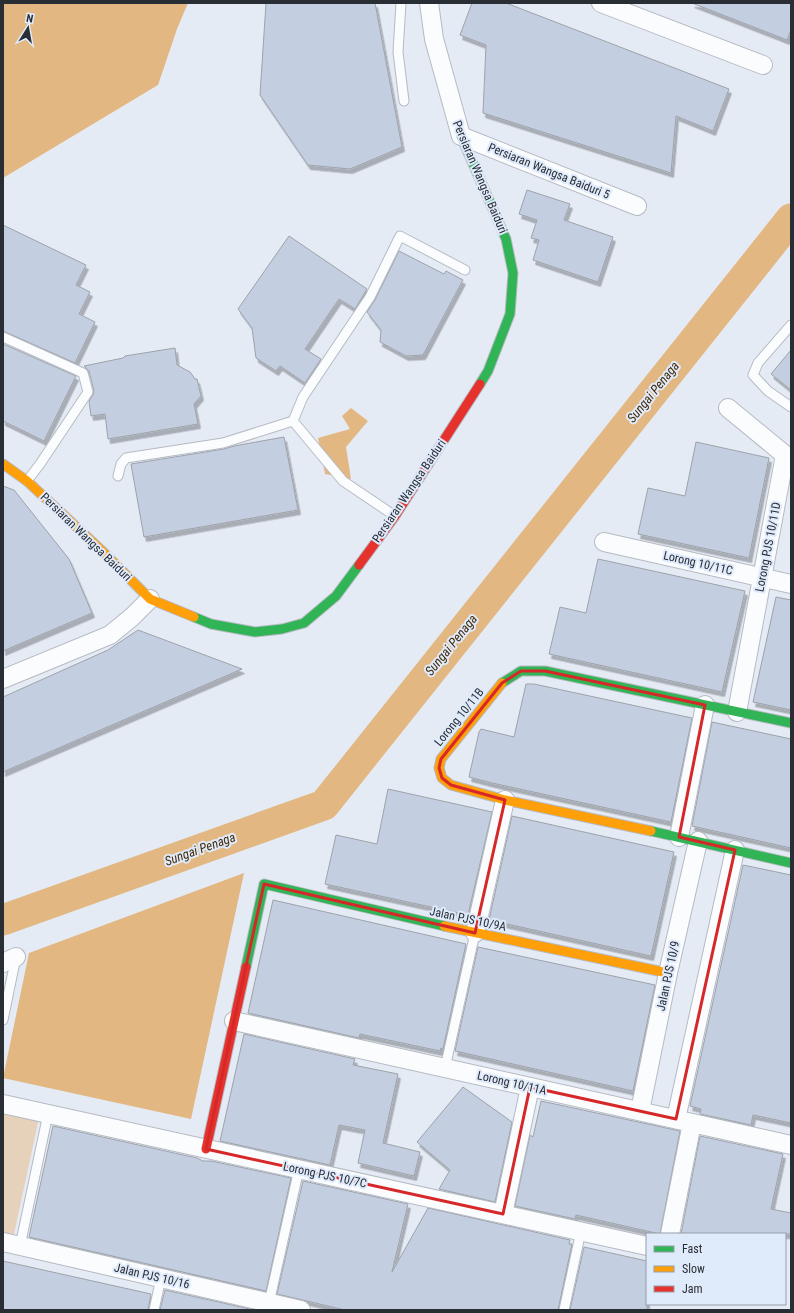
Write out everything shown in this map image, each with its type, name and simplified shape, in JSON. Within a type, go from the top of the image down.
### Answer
[{"type":"street","name":"Persiaran Wangsa Baiduri","points":[[3,464],[27,481],[106,555],[150,599],[212,624],[255,632],[282,629],[304,623],[336,596],[395,516],[488,371],[510,314],[513,273],[506,239],[460,136],[434,39],[429,3]]},
{"type":"street","points":[[601,3],[763,65]]},
{"type":"street","name":"Persiaran Wangsa Baiduri 5","points":[[460,136],[637,206]]},
{"type":"street","name":"Lorong PJS 10/11D","points":[[728,408],[786,455],[737,712]]},
{"type":"street","name":"Lorong 10/11C","points":[[604,542],[791,584]]},
{"type":"street","points":[[3,679],[110,635],[132,617],[150,599]]},
{"type":"street","name":"Lorong 10/11B","points":[[791,723],[545,671],[521,672],[502,682],[441,758],[439,768],[442,778],[451,785],[505,800],[698,841],[791,863]]},
{"type":"street","points":[[679,837],[705,705]]},
{"type":"street","points":[[475,934],[505,800]]},
{"type":"street","name":"Jalan PJS 10/9","points":[[640,1111],[668,973],[698,841]]},
{"type":"street","points":[[670,1233],[684,1121],[735,850]]},
{"type":"street","name":"Jalan PJS 10/9A","points":[[234,1021],[264,884],[475,934],[668,973]]},
{"type":"street","points":[[206,1149],[234,1021]]},
{"type":"street","name":"Lorong 10/11A","points":[[234,1021],[791,1145]]},
{"type":"street","points":[[503,1214],[530,1087]]},
{"type":"street","name":"Lorong PJS 10/7C","points":[[3,1104],[646,1246]]},
{"type":"street","name":"Jalan PJS 10/16","points":[[12,1244],[301,1310]]},
{"type":"lane","points":[[401,3],[398,52],[404,101]]},
{"type":"lane","points":[[118,476],[121,464],[126,458],[223,443],[293,421],[303,397],[370,297],[400,236],[465,270]]},
{"type":"lane","points":[[791,325],[758,363],[753,375],[768,391],[791,407]]},
{"type":"lane","points":[[3,336],[83,373],[88,392],[27,481]]},
{"type":"lane","points":[[293,421],[343,481],[395,516]]},
{"type":"lane","points":[[445,1068],[475,934]]},
{"type":"lane","points":[[3,1020],[9,960]]},
{"type":"lane","points":[[12,1244],[48,1114]]},
{"type":"lane","points":[[269,1303],[299,1169]]},
{"type":"lane","points":[[564,1310],[581,1231]]},
{"type":"lane","points":[[154,1310],[161,1278]]},
{"type":"highlighted area","points":[[521,671],[545,671],[705,705],[679,837],[735,850],[676,1119],[530,1087],[503,1214],[206,1149],[264,884],[475,933],[505,800],[451,785],[442,778],[439,768],[441,759],[502,683]]},
{"type":"shaded area","points":[[3,3],[188,3],[177,29],[158,85],[3,178]]},
{"type":"shaded area","points":[[351,408],[368,421],[346,447],[351,479],[325,474],[318,438],[350,429],[342,416]]},
{"type":"shaded area","points":[[244,873],[191,1119],[3,1078],[29,953]]},
{"type":"shaded area","points":[[3,1110],[39,1118],[13,1239],[3,1237]]},
{"type":"building","points":[[266,3],[375,3],[402,147],[350,169],[308,165],[260,95]]},
{"type":"building","points":[[472,3],[506,3],[729,89],[713,131],[676,116],[671,173],[483,113],[486,45],[460,35]]},
{"type":"building","points":[[692,3],[791,3],[791,30],[787,40]]},
{"type":"building","points":[[527,190],[570,204],[564,220],[613,237],[598,282],[533,260],[539,240],[531,238],[537,220],[519,214]]},
{"type":"building","points":[[3,225],[86,265],[76,285],[90,292],[79,314],[95,322],[75,363],[3,331]]},
{"type":"building","points":[[289,236],[367,289],[355,309],[339,299],[305,349],[321,359],[305,383],[280,366],[276,371],[256,358],[252,328],[238,309]]},
{"type":"building","points":[[399,251],[444,274],[446,271],[463,280],[423,355],[406,356],[380,342],[381,330],[367,312],[375,300]]},
{"type":"building","points":[[3,344],[76,376],[44,441],[3,421]]},
{"type":"building","points":[[175,348],[177,365],[190,372],[195,379],[197,379],[201,396],[194,404],[198,424],[108,439],[105,414],[91,416],[89,401],[94,391],[89,371],[84,366],[123,358],[125,356]]},
{"type":"building","points":[[791,350],[791,390],[771,374]]},
{"type":"building","points":[[284,437],[298,510],[144,537],[131,464],[224,449]]},
{"type":"building","points":[[696,442],[769,458],[749,558],[638,534],[648,488],[685,496]]},
{"type":"building","points":[[3,486],[14,490],[69,559],[92,613],[3,651]]},
{"type":"building","points":[[598,559],[745,591],[722,692],[549,654],[560,607],[586,613]]},
{"type":"building","points":[[776,597],[791,600],[791,710],[753,702]]},
{"type":"building","points":[[138,630],[242,669],[3,772],[3,697],[108,650]]},
{"type":"building","points":[[526,684],[534,684],[692,718],[671,822],[469,777],[479,732],[481,729],[514,737]]},
{"type":"building","points":[[712,722],[791,739],[791,848],[692,826]]},
{"type":"building","points":[[388,789],[492,812],[468,915],[325,884],[336,835],[377,844]]},
{"type":"building","points":[[512,816],[674,852],[651,956],[489,920]]},
{"type":"building","points":[[743,865],[791,875],[791,1123],[753,1115],[751,1125],[700,1114],[701,1109],[690,1106]]},
{"type":"building","points":[[273,900],[466,944],[443,1049],[441,1048],[440,1051],[360,1034],[359,1038],[248,1013]]},
{"type":"building","points":[[478,947],[655,985],[633,1091],[455,1051]]},
{"type":"building","points":[[244,1034],[355,1059],[353,1065],[398,1074],[383,1143],[420,1152],[414,1176],[358,1163],[365,1130],[339,1125],[330,1165],[220,1141]]},
{"type":"building","points":[[463,1087],[512,1122],[495,1202],[439,1189],[450,1170],[417,1142]]},
{"type":"building","points":[[541,1101],[680,1131],[660,1233],[576,1215],[575,1219],[515,1206],[530,1135],[533,1137]]},
{"type":"building","points":[[53,1126],[197,1158],[203,1161],[211,1161],[291,1178],[266,1291],[29,1237]]},
{"type":"building","points":[[700,1136],[783,1154],[771,1209],[791,1213],[791,1234],[681,1233]]},
{"type":"building","points":[[303,1181],[408,1204],[392,1272],[428,1208],[570,1240],[569,1244],[572,1244],[558,1310],[345,1310],[277,1294]]},
{"type":"building","points":[[584,1247],[646,1261],[647,1310],[570,1310]]},
{"type":"building","points":[[3,1261],[151,1294],[148,1310],[3,1310]]},
{"type":"building","points":[[165,1290],[254,1310],[160,1310]]},
{"type":"waterway","name":"Sungai Penaga","points":[[3,920],[324,805],[791,219]]},
{"type":"traffic: fast","points":[[461,136],[506,239],[513,273],[510,314],[488,371],[480,384]]},
{"type":"traffic: fast","points":[[194,617],[211,624],[255,632],[282,629],[304,623],[336,596],[359,565]]},
{"type":"traffic: fast","points":[[502,683],[521,671],[545,671],[791,723]]},
{"type":"traffic: fast","points":[[651,831],[791,863]]},
{"type":"traffic: fast","points":[[246,967],[264,884],[444,926]]},
{"type":"traffic: slow","points":[[3,464],[27,481],[101,550],[150,599],[194,617]]},
{"type":"traffic: slow","points":[[502,683],[441,759],[439,768],[442,778],[451,785],[505,800],[651,831]]},
{"type":"traffic: slow","points":[[444,926],[668,973]]},
{"type":"traffic: jam","points":[[359,565],[395,516],[480,384]]},
{"type":"traffic: jam","points":[[206,1149],[246,967]]}]
